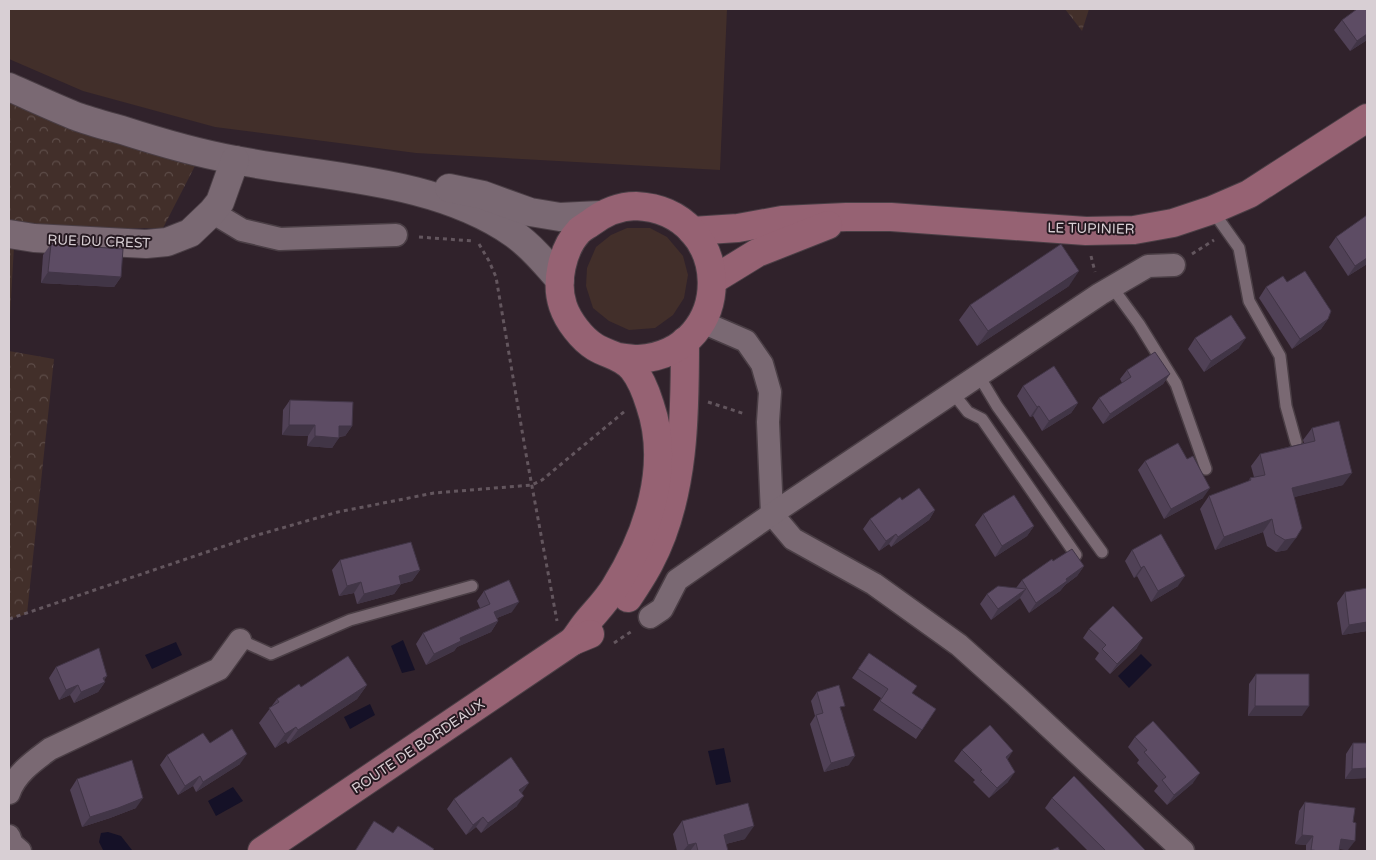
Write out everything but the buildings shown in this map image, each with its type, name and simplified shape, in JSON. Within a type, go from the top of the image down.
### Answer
[{"type":"main road","name":"LE TUPINIER","points":[[692,231],[738,228],[782,220],[846,217],[891,217],[1086,231],[1134,230],[1173,223],[1212,210],[1249,194],[1367,118]]},
{"type":"main road","points":[[633,206],[649,207],[665,212],[680,220],[692,231],[703,246],[710,262],[713,280],[710,302],[694,331],[670,351],[636,359],[619,357],[595,347],[575,329],[563,306],[560,280],[565,254],[579,231],[600,215],[616,209],[633,206]]},
{"type":"main road","points":[[713,280],[757,253],[846,217]]},
{"type":"main road","name":"ROUTE DE BORDEAUX","points":[[262,851],[573,641],[595,632],[618,610],[651,561],[669,516],[679,469],[684,396],[694,331]]},
{"type":"main road","name":"ROUTE DE BORDEAUX","points":[[573,641],[586,622],[605,602],[618,582],[639,539],[656,484],[658,450],[655,419],[641,380],[632,368],[619,357]]},
{"type":"street","points":[[9,87],[79,117],[151,140],[235,160],[368,181],[434,196],[483,216],[515,235],[542,259],[560,280]]},
{"type":"street","name":"RUE DU CREST","points":[[9,234],[34,238],[146,244],[168,242],[190,233],[212,212],[220,202],[235,160]]},
{"type":"street","points":[[368,181],[438,185],[483,195],[530,212],[560,217],[600,215]]},
{"type":"street","points":[[212,212],[242,230],[280,239],[396,235]]},
{"type":"street","points":[[650,617],[662,609],[678,580],[953,392],[1106,291],[1148,266],[1174,265]]},
{"type":"street","points":[[694,331],[746,341],[762,364],[770,392],[768,422],[772,514],[793,539],[874,584],[959,645],[1183,851]]},
{"type":"street","points":[[9,793],[10,788],[27,766],[50,749],[219,669],[240,640]]},
{"type":"street","points":[[9,836],[12,844],[20,851]]},
{"type":"lane","points":[[1212,210],[1239,248],[1249,301],[1280,356],[1286,406],[1296,442]]},
{"type":"lane","points":[[1106,291],[1139,324],[1176,384],[1206,469]]},
{"type":"lane","points":[[979,376],[997,406],[1102,552]]},
{"type":"lane","points":[[953,392],[968,412],[982,419],[1076,556]]},
{"type":"lane","points":[[240,640],[271,654],[350,620],[472,586]]},
{"type":"path","points":[[1086,231],[1106,291]]},
{"type":"path","points":[[396,235],[476,241],[498,240],[515,235]]},
{"type":"path","points":[[476,241],[489,261],[496,277],[557,620],[573,641]]},
{"type":"path","points":[[9,619],[254,536],[338,512],[434,493],[532,485],[542,480],[632,405],[647,396]]},
{"type":"path","points":[[611,645],[650,617]]},
{"type":"green space","points":[[9,9],[727,9],[720,170],[416,153],[215,127],[83,91],[9,59]]},
{"type":"green space","points":[[1065,9],[1089,9],[1082,31]]},
{"type":"green space","points":[[9,97],[196,164],[163,228],[15,228],[9,334]]},
{"type":"green space","points":[[627,228],[650,228],[667,237],[683,256],[688,275],[684,298],[673,315],[655,328],[629,330],[609,321],[593,308],[586,286],[587,268],[596,247],[611,235]]},
{"type":"green space","points":[[9,351],[54,359],[27,614],[9,619]]},
{"type":"shaded area","points":[[403,640],[415,670],[402,673],[391,646]]},
{"type":"shaded area","points":[[176,642],[182,655],[152,669],[145,655]]},
{"type":"shaded area","points":[[1141,654],[1152,665],[1129,688],[1118,676]]},
{"type":"shaded area","points":[[370,704],[375,715],[350,729],[344,717]]},
{"type":"shaded area","points":[[724,748],[731,782],[716,785],[708,751]]},
{"type":"shaded area","points":[[233,787],[243,801],[216,816],[208,801]]},
{"type":"shaded area","points":[[108,832],[121,836],[132,850],[103,850],[99,842],[101,833]]}]
